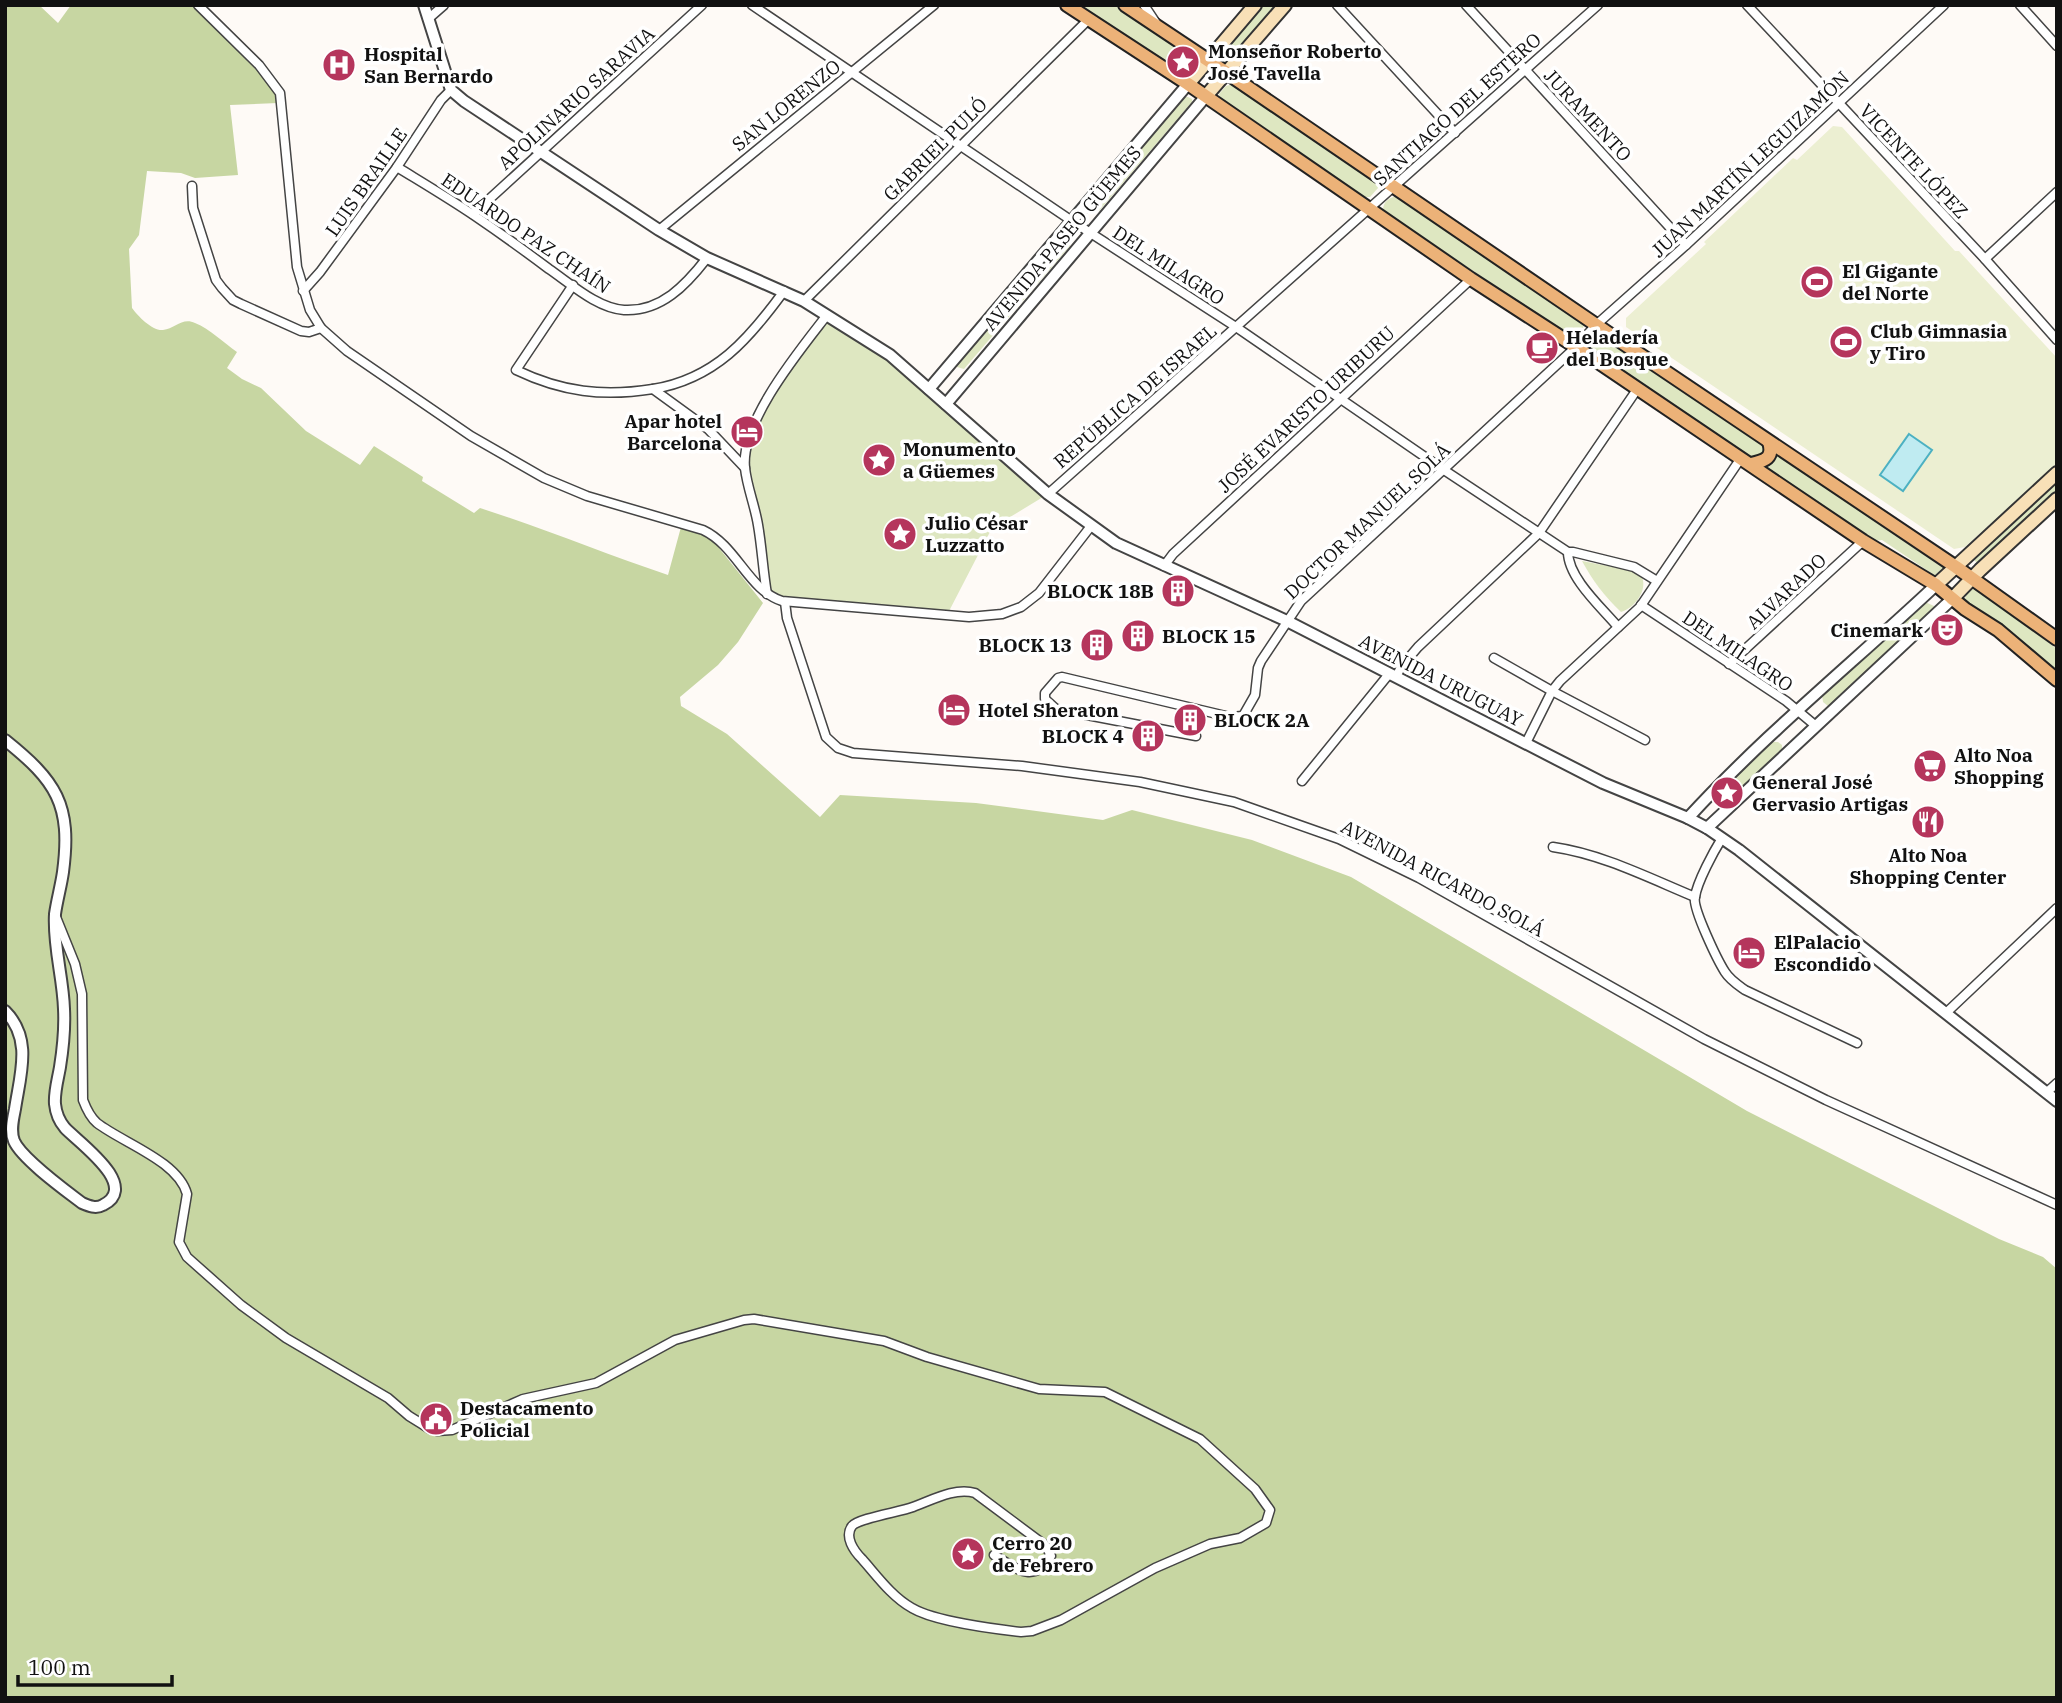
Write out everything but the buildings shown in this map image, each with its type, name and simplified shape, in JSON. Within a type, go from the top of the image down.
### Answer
[{"type":"main road","points":[[1067,5],[1206,96],[1471,279],[1576,346],[1863,541],[1936,585],[1965,609],[1998,630],[2057,680]]},
{"type":"main road","points":[[1125,5],[1956,567],[2057,639]]},
{"type":"main road","points":[[1188,84],[1255,5]]},
{"type":"main road","points":[[1206,96],[1285,5]]},
{"type":"main road","points":[[1746,461],[1761,462],[1770,455],[1772,450],[1769,442]]},
{"type":"main road","points":[[1936,585],[2057,473]]},
{"type":"main road","points":[[1952,599],[2057,499]]},
{"type":"street","points":[[198,5],[259,65],[280,93],[297,267],[313,316],[321,328],[347,351],[464,431],[544,478],[587,496],[713,534],[724,543],[767,594],[785,601],[969,617],[1002,614],[1021,607],[1039,593],[1091,526]]},
{"type":"street","points":[[424,5],[451,90]]},
{"type":"street","points":[[428,19],[444,5]]},
{"type":"street","name":"APOLINARIO SARAVIA","points":[[473,214],[702,5]]},
{"type":"street","name":"DEL MILAGRO","points":[[752,5],[1568,552],[1634,567],[1657,581]]},
{"type":"street","name":"SAN LORENZO","points":[[659,230],[934,5]]},
{"type":"street","points":[[1144,5],[1160,28]]},
{"type":"street","points":[[1337,5],[1455,133]]},
{"type":"street","name":"JURAMENTO","points":[[1466,5],[1686,245]]},
{"type":"street","name":"SANTIAGO DEL ESTERO","points":[[1369,209],[1598,5]]},
{"type":"street","name":"VICENTE LÓPEZ","points":[[1747,5],[2056,337]]},
{"type":"street","name":"JUAN MARTÍN LEGUIZAMÓN","points":[[1576,346],[1944,5]]},
{"type":"street","points":[[2020,5],[2057,46]]},
{"type":"street","name":"GABRIEL PULÓ","points":[[804,301],[1088,20]]},
{"type":"street","name":"AVENIDA PASEO GÜEMES","points":[[929,389],[1188,84]]},
{"type":"street","name":"LUIS BRAILLE","points":[[303,290],[320,272],[397,167],[441,100],[451,90]]},
{"type":"street","name":"AVENIDA URUGUAY","points":[[451,90],[659,230],[707,258],[804,301],[890,355],[1048,494],[1116,543],[1287,621],[1603,783],[1707,828],[2057,1101]]},
{"type":"street","name":"AVENIDA PASEO GÜEMES","points":[[946,404],[1206,96]]},
{"type":"street","name":"EDUARDO PAZ CHAÍN","points":[[397,167],[473,214],[573,285],[609,306],[625,310],[636,309],[674,295],[707,258]]},
{"type":"street","points":[[192,186],[193,208],[216,280],[228,295],[241,304],[301,331],[309,332],[321,328]]},
{"type":"street","points":[[1985,259],[2057,192]]},
{"type":"street","name":"REPÚBLICA DE ISRAEL","points":[[1048,494],[1369,209]]},
{"type":"street","name":"JOSÉ EVARISTO URIBURU","points":[[1164,566],[1173,554],[1471,279]]},
{"type":"street","points":[[573,285],[516,370],[544,382],[598,394],[653,389],[683,382],[710,368],[750,335],[784,291]]},
{"type":"street","points":[[767,594],[758,527],[745,468],[746,455],[751,435],[768,396],[827,315]]},
{"type":"street","name":"DOCTOR MANUEL SOLÁ","points":[[1196,736],[1056,709],[1045,699],[1045,693],[1062,677],[1230,717],[1243,716],[1255,695],[1261,661],[1301,601],[1576,346]]},
{"type":"street","points":[[1302,781],[1418,647],[1539,533],[1638,388]]},
{"type":"street","points":[[653,389],[708,429],[745,468]]},
{"type":"street","points":[[1526,743],[1552,691],[1641,605],[1746,461]]},
{"type":"street","name":"ALVARADO","points":[[1729,664],[1863,541]]},
{"type":"street","points":[[1568,552],[1573,573],[1579,582],[1619,627]]},
{"type":"street","points":[[1688,818],[1798,710],[1936,585]]},
{"type":"street","points":[[1707,828],[1952,599]]},
{"type":"street","name":"AVENIDA RICARDO SOLÁ","points":[[785,601],[826,737],[838,748],[853,753],[1022,766],[1140,782],[1234,802],[1326,834],[1419,878],[1704,1040],[1826,1100],[2057,1205]]},
{"type":"street","name":"DEL MILAGRO","points":[[1641,605],[1798,710],[1816,726]]},
{"type":"street","points":[[1494,658],[1645,740]]},
{"type":"street","points":[[5,740],[44,775],[58,797],[64,814],[63,869],[55,914],[64,1007],[61,1057],[54,1102],[57,1117],[65,1128],[106,1166],[112,1178],[114,1191],[103,1206],[93,1208],[82,1203],[24,1154],[14,1142],[12,1123],[23,1065],[23,1050],[17,1025],[5,1011]]},
{"type":"street","points":[[1722,838],[1695,897],[1697,912],[1724,972],[1745,990],[1857,1043]]},
{"type":"street","points":[[1553,847],[1578,852],[1626,868],[1695,897]]},
{"type":"street","points":[[1946,1013],[2057,908]]},
{"type":"street","points":[[55,914],[75,964],[82,994],[83,1100],[88,1112],[97,1122],[164,1165],[185,1186],[187,1194],[179,1242],[187,1257],[241,1305],[286,1338],[388,1398],[430,1429],[452,1430],[523,1399],[596,1382],[675,1340],[754,1319],[884,1341],[927,1357],[1039,1389],[1105,1392],[1200,1439],[1255,1489],[1270,1510],[1266,1523],[1240,1538],[1201,1547],[1155,1568],[1061,1620],[1032,1631],[1021,1632],[946,1619],[912,1608],[894,1594],[859,1556],[849,1537],[850,1529],[859,1521],[908,1510],[947,1494],[975,1493],[1046,1546],[1051,1556],[1046,1564],[1029,1573],[1017,1570],[994,1555]]},
{"type":"street","points":[[2046,1093],[2057,1083]]},
{"type":"green space","points":[[5,5],[39,5],[58,23],[71,5],[195,5],[229,38],[268,81],[278,103],[230,105],[238,175],[195,178],[181,173],[147,171],[139,235],[129,249],[132,308],[159,330],[186,321],[206,329],[237,352],[227,368],[261,388],[306,431],[360,465],[374,446],[423,477],[422,481],[474,513],[480,508],[668,575],[681,527],[711,538],[763,603],[738,642],[718,665],[680,697],[681,706],[727,734],[820,817],[840,795],[976,803],[1103,820],[1132,810],[1252,840],[1351,877],[1747,1111],[1999,1239],[2043,1257],[2057,1269],[2057,1698],[5,1698]]},
{"type":"green space","points":[[1081,5],[1114,5],[1191,55],[1192,68],[1185,74],[1181,73]]},
{"type":"green space","points":[[1263,5],[1272,5],[1272,11],[1225,65],[1218,59]]},
{"type":"green space","points":[[1233,84],[1377,181],[1378,188],[1370,197],[1365,197],[1220,99],[1219,94],[1226,86]]},
{"type":"green space","points":[[1185,97],[1192,99],[1192,102],[1099,211],[1092,210],[1092,206]]},
{"type":"green space","name":"Club Gimnasia y Tiro","points":[[1833,126],[1842,127],[2057,358],[2057,463],[1965,547],[1954,549],[1626,327],[1626,318],[1706,244],[1704,242],[1793,158],[1797,160]]},
{"type":"green space","points":[[1398,196],[1584,323],[1582,329],[1573,336],[1565,333],[1383,210],[1387,200]]},
{"type":"green space","points":[[1064,239],[1070,241],[1070,246],[964,369],[957,367],[957,362]]},
{"type":"green space","name":"Monumento a Güemes","points":[[827,315],[894,358],[1048,494],[992,528],[947,615],[796,602],[774,594],[769,586],[746,455],[760,412]]},
{"type":"green space","points":[[1600,337],[1763,443],[1764,455],[1754,460],[1595,353],[1590,346]]},
{"type":"green space","points":[[1773,452],[1945,569],[1940,575],[1934,575],[1882,540],[1873,541],[1761,466]]},
{"type":"green space","points":[[2057,481],[2057,492],[1979,565],[1973,559]]},
{"type":"green space","points":[[1582,561],[1634,571],[1641,575],[1643,580],[1642,592],[1631,606],[1621,612],[1599,588]]},
{"type":"green space","points":[[1979,590],[2057,649],[2057,672],[2016,636],[1970,604],[1965,599],[1967,591]]},
{"type":"green space","points":[[1923,601],[1934,606],[1935,611],[1832,705],[1828,706],[1823,702],[1822,695]]},
{"type":"green space","points":[[1773,742],[1782,745],[1782,750],[1731,799],[1726,799],[1721,790]]},
{"type":"water","points":[[1909,434],[1932,450],[1903,491],[1880,475]]},
{"type":"place","name":"Monseñor Roberto José Tavella","points":[[1183,62]]},
{"type":"place","name":"Hospital San Bernardo","points":[[339,65]]},
{"type":"place","name":"El Gigante del Norte","points":[[1817,282]]},
{"type":"place","name":"Club Gimnasia y Tiro","points":[[1846,342]]},
{"type":"place","name":"Heladería del Bosque","points":[[1542,348]]},
{"type":"place","name":"Apar hotel Barcelona","points":[[747,432]]},
{"type":"place","name":"Monumento a Güemes","points":[[879,460]]},
{"type":"place","name":"Julio César Luzzatto","points":[[900,534]]},
{"type":"place","name":"BLOCK 18B","points":[[1178,591]]},
{"type":"place","name":"Cinemark","points":[[1947,630]]},
{"type":"place","name":"BLOCK 15","points":[[1138,636]]},
{"type":"place","name":"BLOCK 13","points":[[1097,645]]},
{"type":"place","name":"Hotel Sheraton","points":[[954,710]]},
{"type":"place","name":"BLOCK 2A","points":[[1190,720]]},
{"type":"place","name":"BLOCK 4","points":[[1148,736]]},
{"type":"place","name":"Alto Noa Shopping","points":[[1930,766]]},
{"type":"place","name":"General José Gervasio Artigas","points":[[1727,793]]},
{"type":"place","name":"Alto Noa Shopping Center","points":[[1928,822]]},
{"type":"place","name":"ElPalacio Escondido","points":[[1749,953]]},
{"type":"place","name":"Destacamento Policial","points":[[436,1419]]},
{"type":"place","name":"Cerro 20 de Febrero","points":[[968,1554]]}]
